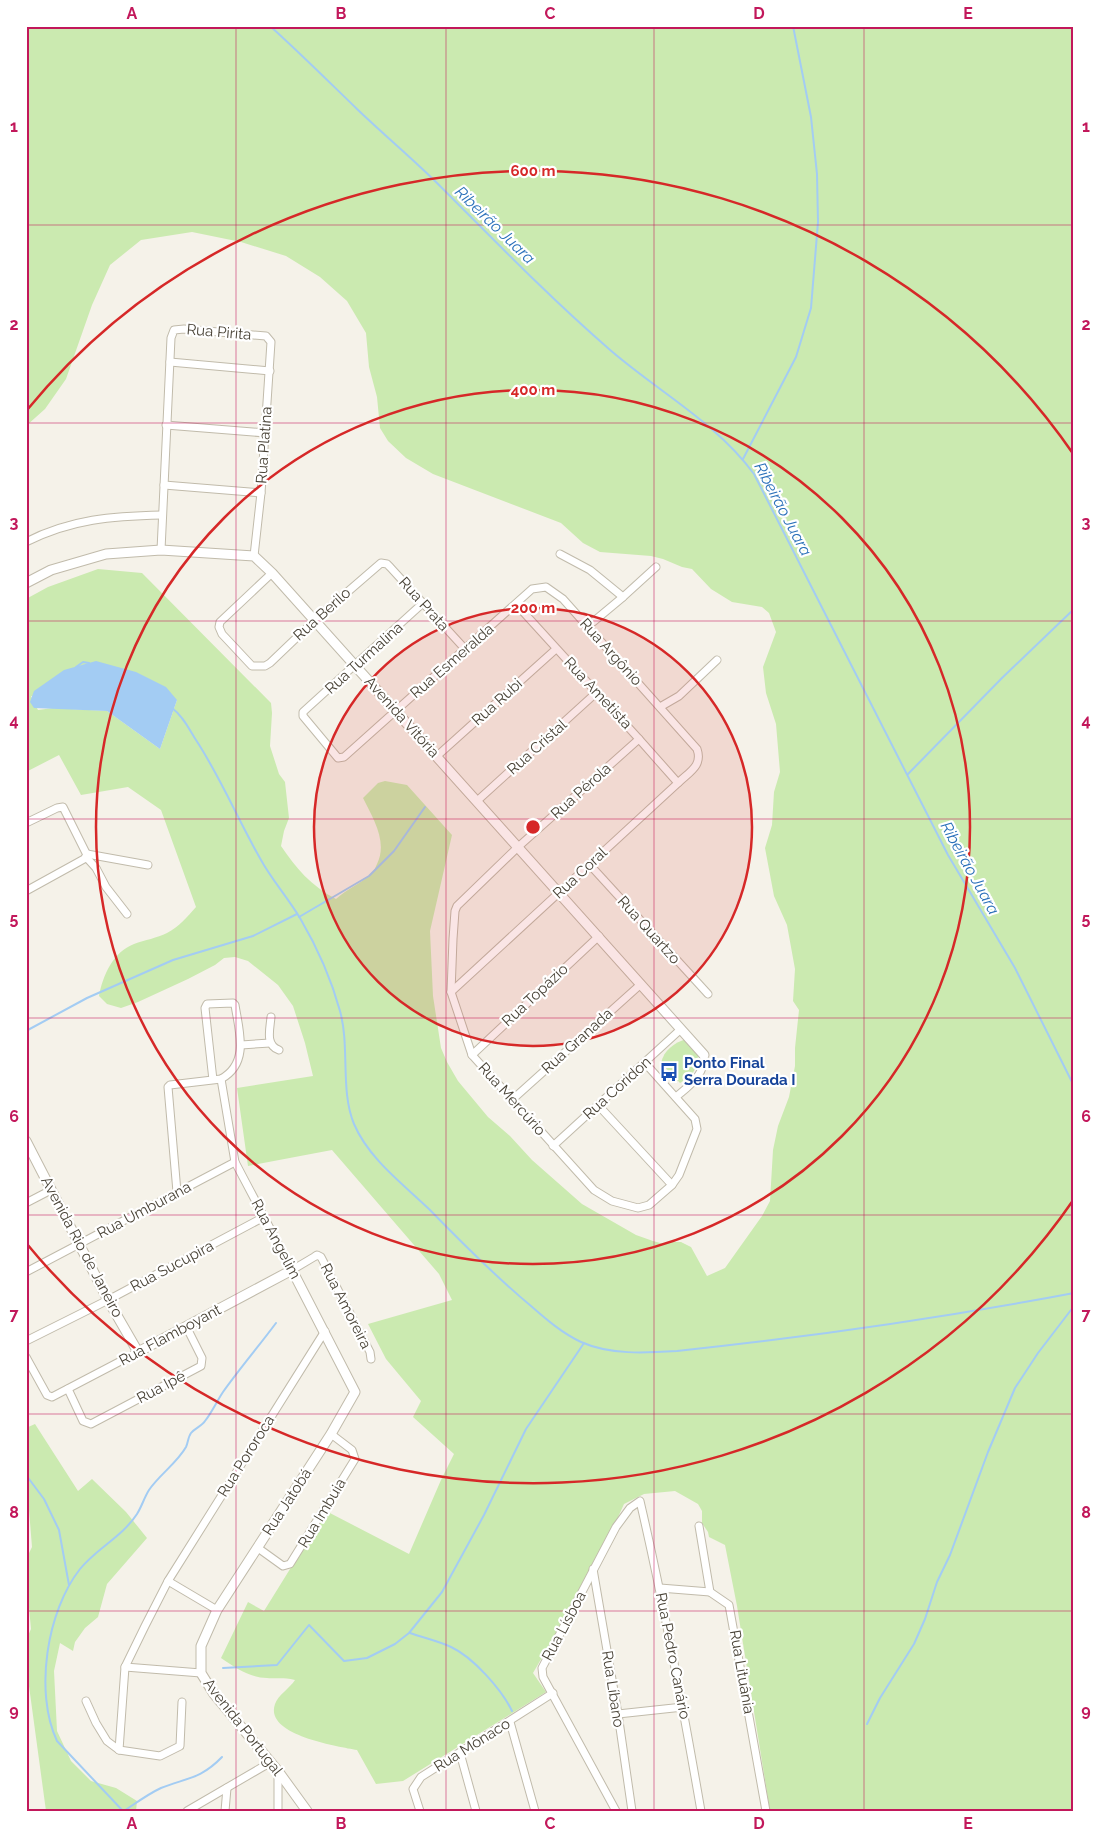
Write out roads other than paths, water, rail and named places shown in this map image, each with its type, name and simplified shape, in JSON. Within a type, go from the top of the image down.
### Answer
[{"type":"street","name":"Rua Pirita","points":[[170,362],[172,332],[178,328],[266,336]]},
{"type":"street","name":"Rua Platina","points":[[254,556],[261,493],[270,371],[271,342],[266,336]]},
{"type":"street","points":[[161,550],[170,362],[270,371]]},
{"type":"street","points":[[166,424],[265,433]]},
{"type":"street","points":[[164,485],[261,493]]},
{"type":"street","points":[[26,542],[53,530],[91,520],[121,516],[162,515]]},
{"type":"street","points":[[26,583],[51,570],[106,554],[161,550],[254,556]]},
{"type":"street","points":[[560,554],[590,570],[623,598]]},
{"type":"street","name":"Avenida Vitória","points":[[254,556],[315,620],[704,1055]]},
{"type":"street","name":"Rua Berilo","points":[[272,574],[220,622],[219,630],[246,661],[256,667],[265,666],[380,563]]},
{"type":"street","name":"Rua Prata","points":[[380,563],[387,564],[390,567],[465,650]]},
{"type":"street","points":[[563,599],[592,622],[623,598],[656,567]]},
{"type":"street","name":"Rua Argônio","points":[[516,604],[532,589],[546,587],[563,599],[697,749]]},
{"type":"street","name":"Rua Turmalina","points":[[344,757],[338,758],[304,719],[303,712],[356,666],[423,603]]},
{"type":"street","name":"Rua Ametista","points":[[516,604],[678,783]]},
{"type":"street","name":"Rua Esmeralda","points":[[344,757],[516,604]]},
{"type":"street","name":"Rua Rubi","points":[[437,756],[556,648]]},
{"type":"street","points":[[660,707],[679,696],[717,660]]},
{"type":"street","name":"Rua Cristal","points":[[477,801],[597,692]]},
{"type":"street","name":"Rua Pérola","points":[[458,906],[518,847],[639,738]]},
{"type":"street","name":"Rua Coral","points":[[451,992],[699,763],[700,756],[697,749]]},
{"type":"street","points":[[26,823],[61,807],[65,810],[86,856],[96,868],[106,887],[127,914]]},
{"type":"street","points":[[26,890],[86,856],[148,865]]},
{"type":"street","name":"Rua Quartzo","points":[[590,865],[708,994]]},
{"type":"street","name":"Rua Mercúrio","points":[[458,906],[455,911],[451,992],[472,1055],[594,1190],[612,1200],[644,1208],[672,1185]]},
{"type":"street","name":"Rua Topázio","points":[[472,1055],[599,936]]},
{"type":"street","name":"Rua Granada","points":[[513,1099],[641,984]]},
{"type":"street","points":[[176,1192],[168,1087],[170,1085],[213,1080],[221,1079],[228,1075],[240,1056],[241,1045],[235,1005],[233,1003],[208,1004],[205,1008],[213,1080]]},
{"type":"street","points":[[271,1017],[270,1043],[278,1050]]},
{"type":"street","name":"Rua Coridon","points":[[553,1146],[680,1029]]},
{"type":"street","points":[[241,1045],[270,1043]]},
{"type":"street","points":[[676,1097],[702,1071],[704,1055]]},
{"type":"street","points":[[598,1105],[672,1185],[679,1175],[697,1129],[697,1124],[676,1097],[645,1063]]},
{"type":"street","name":"Rua Angelim","points":[[221,1079],[235,1162],[325,1331],[355,1392]]},
{"type":"street","name":"Avenida Rio de Janeiro","points":[[26,1141],[108,1300],[138,1352]]},
{"type":"street","name":"Rua Umburana","points":[[26,1272],[235,1162]]},
{"type":"street","points":[[26,1203],[51,1190]]},
{"type":"street","name":"Rua Sucupira","points":[[26,1341],[108,1300],[264,1217]]},
{"type":"street","name":"Rua Amoreira","points":[[292,1270],[314,1257],[321,1256],[370,1352],[371,1359]]},
{"type":"street","name":"Rua Flamboyant","points":[[26,1357],[47,1395],[52,1397],[187,1328],[292,1270]]},
{"type":"street","name":"Rua Ipê","points":[[68,1388],[83,1421],[91,1424],[201,1366],[202,1358],[187,1328]]},
{"type":"street","name":"Rua Pororoca","points":[[125,1667],[168,1580],[325,1331]]},
{"type":"street","name":"Rua Jatobá","points":[[217,1610],[331,1434],[355,1392]]},
{"type":"street","name":"Rua Imbuia","points":[[258,1548],[283,1566],[290,1564],[354,1459],[355,1454],[352,1450],[331,1434]]},
{"type":"street","name":"Rua Lísboa","points":[[616,1811],[543,1677],[542,1668],[616,1527],[630,1508],[640,1501]]},
{"type":"street","name":"Rua Pedro Canário","points":[[640,1501],[660,1588],[683,1706],[700,1811]]},
{"type":"street","points":[[660,1588],[710,1592],[699,1526]]},
{"type":"street","name":"Rua Líbano","points":[[593,1568],[618,1714],[632,1811]]},
{"type":"street","points":[[168,1580],[217,1610]]},
{"type":"street","name":"Rua Lituânia","points":[[710,1592],[726,1601],[731,1609],[766,1811]]},
{"type":"street","name":"Avenida Portugal","points":[[217,1610],[201,1646],[201,1673],[214,1694],[271,1762],[307,1811]]},
{"type":"street","points":[[119,1750],[125,1667],[201,1673]]},
{"type":"street","name":"Rua Mônaco","points":[[420,1811],[413,1788],[421,1777],[460,1754],[553,1693]]},
{"type":"street","points":[[86,1701],[107,1741],[119,1750],[160,1756],[180,1746],[182,1702]]},
{"type":"street","points":[[618,1714],[683,1706]]},
{"type":"street","points":[[510,1722],[535,1811]]},
{"type":"street","points":[[460,1754],[476,1811]]},
{"type":"street","points":[[188,1811],[271,1762]]},
{"type":"street","points":[[278,1771],[278,1811]]},
{"type":"street","points":[[225,1811],[227,1788]]},
{"type":"water","points":[[96,661],[136,672],[166,687],[177,700],[160,749],[107,711],[34,708],[30,702],[34,691],[64,670]]},
{"type":"waterway","name":"Ribeirão Juara","points":[[270,26],[367,119],[428,174],[565,309],[627,364],[722,438],[754,474],[948,855],[1015,968],[1074,1086]]},
{"type":"waterway","points":[[743,459],[796,357],[811,308],[818,222],[817,174],[811,117],[793,26]]},
{"type":"waterway","points":[[908,774],[1002,678],[1074,609]]},
{"type":"waterway","points":[[76,667],[83,662],[89,663]]},
{"type":"waterway","points":[[172,708],[183,719],[205,754],[261,860],[300,918],[323,963],[343,1025],[347,1097],[354,1124],[360,1137],[377,1160],[479,1259],[567,1335],[592,1346],[616,1351],[677,1351],[777,1340],[876,1326],[1074,1293]]},
{"type":"waterway","points":[[299,917],[369,876],[394,851],[425,807]]},
{"type":"waterway","points":[[26,1031],[87,998],[173,960],[253,936],[297,914]]},
{"type":"waterway","points":[[867,1724],[880,1698],[914,1644],[925,1619],[937,1582],[950,1555],[988,1452],[1015,1388],[1038,1353],[1074,1306]]},
{"type":"waterway","points":[[123,1811],[57,1741],[50,1721],[46,1699],[45,1676],[52,1629],[59,1607],[80,1569],[131,1522],[139,1511],[149,1490],[182,1453],[191,1433],[204,1423],[223,1392],[276,1323]]},
{"type":"waterway","points":[[223,1668],[277,1665],[309,1625],[344,1661],[367,1658],[395,1644],[409,1633],[442,1592],[484,1515],[526,1429],[584,1343]]},
{"type":"waterway","points":[[26,1475],[44,1499],[59,1530],[69,1585]]},
{"type":"waterway","points":[[410,1633],[451,1647],[468,1658],[494,1684],[512,1711]]},
{"type":"waterway","points":[[124,1811],[161,1788],[200,1774],[222,1757]]},
{"type":"place","name":"Ponto Final Serra Dourada I","points":[[669,1072]]}]
